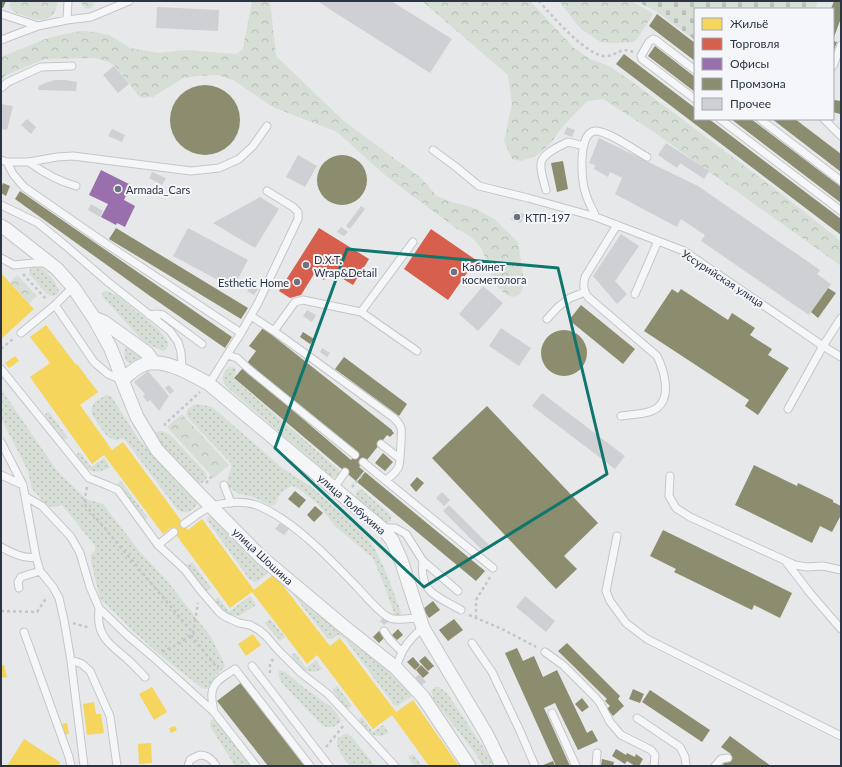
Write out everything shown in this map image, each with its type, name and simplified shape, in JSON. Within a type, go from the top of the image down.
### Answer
[{"type":"street","name":"улица Шошина","points":[[1,226],[50,263],[74,287],[94,318],[110,347],[137,418],[158,450],[261,557],[396,668],[423,697],[468,766]]},
{"type":"street","name":"улица Шошина","points":[[94,318],[100,319],[139,347],[147,353],[154,363]]},
{"type":"street","name":"улица Толбухина","points":[[122,380],[135,369],[146,364],[154,363],[182,369],[209,384],[384,530],[392,540],[401,560],[422,623],[488,734],[502,766]]},
{"type":"lane","points":[[67,20],[68,1]]},
{"type":"lane","points":[[1,40],[38,26],[91,17],[129,1]]},
{"type":"lane","points":[[1,14],[38,26]]},
{"type":"lane","points":[[694,69],[653,39],[649,42],[641,56],[642,59],[694,99]]},
{"type":"lane","points":[[834,64],[841,46]]},
{"type":"lane","points":[[1,88],[8,82],[41,67],[72,66]]},
{"type":"lane","points":[[721,120],[841,211]]},
{"type":"lane","points":[[761,120],[841,181]]},
{"type":"lane","points":[[825,120],[841,136]]},
{"type":"lane","points":[[4,161],[29,162],[73,156],[191,171],[219,168],[239,159],[253,146],[267,126]]},
{"type":"lane","points":[[596,217],[585,191],[582,177],[582,164],[586,137],[590,133],[600,131],[647,157]]},
{"type":"lane","points":[[546,190],[541,164],[543,158],[548,153],[568,142],[584,146]]},
{"type":"lane","name":"Уссурийская улица","points":[[432,150],[479,186],[596,217],[684,251],[841,357]]},
{"type":"lane","points":[[4,161],[24,187],[102,241],[241,333]]},
{"type":"lane","points":[[29,162],[50,177],[76,186]]},
{"type":"lane","points":[[209,384],[241,333],[298,219],[298,212],[293,207],[267,191]]},
{"type":"lane","points":[[1,205],[38,224],[170,331],[178,342],[181,352],[182,369]]},
{"type":"lane","points":[[617,225],[585,277],[583,285],[585,292],[588,297],[657,356],[663,368],[666,389],[664,400],[657,408],[646,412],[621,416]]},
{"type":"lane","points":[[635,294],[658,241]]},
{"type":"lane","points":[[361,312],[413,242]]},
{"type":"lane","points":[[1,258],[14,265],[50,263]]},
{"type":"lane","points":[[21,333],[54,306],[74,287]]},
{"type":"lane","points":[[547,320],[558,307],[570,298],[585,292]]},
{"type":"lane","points":[[274,331],[295,302],[303,300],[361,312],[417,351]]},
{"type":"lane","points":[[54,306],[94,362],[108,374],[122,380]]},
{"type":"lane","points":[[149,315],[163,315],[202,344]]},
{"type":"lane","points":[[250,316],[274,331],[394,418],[400,424],[402,430],[400,464],[394,474],[386,480]]},
{"type":"lane","points":[[788,409],[823,346],[841,318]]},
{"type":"lane","points":[[227,355],[237,358],[355,455]]},
{"type":"lane","points":[[1,369],[89,478],[118,490],[158,545],[185,570],[220,613],[238,623],[250,625],[266,636],[301,673],[328,694],[394,766]]},
{"type":"lane","points":[[1,442],[23,485],[36,557],[40,571],[53,587],[59,598],[71,661],[84,766]]},
{"type":"lane","points":[[381,444],[400,458]]},
{"type":"lane","points":[[366,464],[493,568]]},
{"type":"lane","points":[[334,488],[345,472]]},
{"type":"lane","points":[[1,475],[23,485]]},
{"type":"lane","points":[[670,476],[669,496],[676,508],[690,517],[787,563],[807,567],[823,566],[841,570]]},
{"type":"lane","points":[[224,485],[231,503]]},
{"type":"lane","points":[[26,497],[42,506],[71,538],[80,553],[90,587],[99,608],[127,635],[214,712],[256,766]]},
{"type":"lane","points":[[184,524],[212,507],[231,503],[244,503],[260,506],[278,516],[310,541],[388,618],[422,623],[402,652],[396,668]]},
{"type":"lane","points":[[384,530],[387,528],[395,528],[406,534],[423,561],[458,591]]},
{"type":"lane","points":[[158,545],[174,532]]},
{"type":"lane","points":[[617,536],[606,590],[610,601],[626,623],[647,639],[841,736]]},
{"type":"lane","points":[[1,548],[18,556],[31,558],[36,557]]},
{"type":"lane","points":[[423,561],[421,570],[423,580],[430,592],[461,610]]},
{"type":"lane","points":[[787,563],[841,629]]},
{"type":"lane","points":[[19,588],[18,582],[21,577],[40,571]]},
{"type":"lane","points":[[99,608],[99,623],[105,638],[145,677]]},
{"type":"lane","points":[[384,631],[390,640],[402,652]]},
{"type":"lane","points":[[24,632],[71,766]]},
{"type":"lane","points":[[472,643],[492,672],[535,766]]},
{"type":"lane","points":[[545,652],[563,665],[595,697],[600,703],[610,722],[620,735],[651,750],[655,755],[654,766]]},
{"type":"lane","points":[[71,661],[82,664],[90,671],[110,716],[117,766]]},
{"type":"lane","points":[[252,666],[329,766]]},
{"type":"lane","points":[[214,712],[212,694],[215,686],[224,676],[235,669],[310,766]]},
{"type":"lane","points":[[552,713],[576,766]]},
{"type":"lane","points":[[638,718],[680,747],[685,757],[686,766]]},
{"type":"lane","points":[[596,766],[597,753]]},
{"type":"lane","points":[[188,766],[190,760],[199,755],[207,756],[214,761],[216,766]]},
{"type":"lane","points":[[715,766],[722,759],[728,758]]},
{"type":"path","points":[[539,1],[588,50],[604,56],[627,50],[641,56]]},
{"type":"path","points":[[14,265],[54,306]]},
{"type":"path","points":[[1,349],[4,346]]},
{"type":"path","points":[[165,426],[164,424],[209,384]]},
{"type":"path","points":[[352,486],[366,464]]},
{"type":"path","points":[[89,478],[84,503],[86,506],[192,634],[224,676]]},
{"type":"path","points":[[476,618],[476,600],[493,572],[493,568]]},
{"type":"path","points":[[1,611],[37,612],[53,587]]},
{"type":"path","points":[[162,652],[192,634],[201,591]]},
{"type":"path","points":[[461,610],[502,629],[545,652]]},
{"type":"path","points":[[64,620],[102,632]]},
{"type":"path","points":[[326,747],[349,718]]},
{"type":"highlighted area","points":[[347,249],[558,268],[607,474],[424,587],[275,448]]},
{"type":"green space","points":[[11,1],[58,1],[54,13],[50,17],[42,20],[36,20],[14,11],[9,6]]},
{"type":"green space","points":[[81,1],[94,1],[93,6],[87,9]]},
{"type":"green space","points":[[252,1],[270,1],[276,56],[345,122],[421,178],[437,196],[474,208],[494,219],[518,242],[524,282],[519,295],[512,297],[505,294],[497,286],[493,280],[482,250],[471,237],[457,229],[386,176],[337,132],[273,107],[233,80],[218,75],[183,78],[153,97],[143,98],[139,96],[114,65],[95,58],[45,59],[6,75],[1,80],[1,57],[48,38],[80,31],[109,35],[130,48],[158,53],[185,50],[237,54],[243,48]]},
{"type":"green space","points":[[422,1],[530,1],[574,48],[590,59],[607,65],[627,78],[778,191],[837,238],[841,243],[841,266],[651,130],[603,99],[587,101],[563,126],[550,144],[539,154],[521,161],[512,159],[504,141],[512,104],[508,75]]},
{"type":"green space","points":[[559,1],[631,1],[651,12],[652,16],[634,42],[601,42],[582,30]]},
{"type":"green space","points":[[635,1],[818,1],[815,8],[694,8],[694,39],[656,11]]},
{"type":"green space","points":[[39,266],[54,281],[59,292],[56,295],[50,296],[46,293],[29,274],[30,269]]},
{"type":"green space","points":[[17,275],[37,296],[29,303],[10,282]]},
{"type":"green space","points":[[104,291],[116,295],[157,328],[167,341],[167,348],[163,351],[141,339],[103,297],[102,293]]},
{"type":"green space","points":[[126,347],[134,351],[142,359],[129,363],[124,354]]},
{"type":"green space","points":[[229,367],[235,368],[236,373],[233,378],[234,379],[339,470],[340,472],[338,476],[331,476],[228,388],[223,380],[223,375]]},
{"type":"green space","points":[[1,389],[57,471],[86,499],[103,504],[140,552],[168,582],[211,637],[225,665],[214,678],[210,687],[207,689],[202,688],[160,655],[100,599],[91,561],[91,555],[95,550],[95,546],[63,506],[60,505],[52,507],[47,505],[32,489],[28,471],[1,418]]},
{"type":"green space","points":[[106,395],[111,396],[137,437],[157,460],[198,499],[199,502],[192,510],[182,512],[177,509],[126,441],[122,438],[117,440],[112,439],[102,429],[92,414],[92,407],[95,402]]},
{"type":"green space","points":[[196,404],[212,407],[282,468],[310,486],[367,537],[374,547],[385,570],[401,614],[396,616],[394,613],[373,558],[334,525],[317,503],[296,487],[292,486],[285,490],[278,498],[276,503],[271,506],[254,497],[239,494],[229,487],[227,479],[231,470],[231,463],[187,417],[188,409]]},
{"type":"green space","points":[[49,412],[68,438],[61,440],[46,418],[45,414]]},
{"type":"green space","points":[[182,414],[229,465],[214,478],[167,427]]},
{"type":"green space","points":[[162,431],[171,436],[205,472],[207,476],[204,482],[197,484],[152,433]]},
{"type":"green space","points":[[80,452],[91,467],[104,458],[110,467],[97,472],[89,470],[79,461],[77,454]]},
{"type":"green space","points":[[121,481],[148,518],[143,520],[117,486],[117,484]]},
{"type":"green space","points":[[360,489],[391,515],[391,521],[384,522],[356,498],[356,493]]},
{"type":"green space","points":[[213,513],[420,698],[463,766],[415,698],[412,696],[397,706],[394,705],[346,640],[337,635],[332,639],[328,639],[278,575],[271,571],[257,582],[249,579],[207,520]]},
{"type":"green space","points":[[192,562],[211,588],[206,592],[186,566]]},
{"type":"green space","points":[[250,596],[256,605],[239,616],[223,612],[218,607],[216,599],[218,597],[229,612]]},
{"type":"green space","points":[[270,619],[285,637],[280,641],[265,623]]},
{"type":"green space","points":[[295,653],[306,668],[316,660],[322,669],[309,672],[302,669],[292,660],[292,655]]},
{"type":"green space","points":[[280,670],[286,672],[299,684],[331,707],[341,721],[335,726],[323,726],[282,683],[278,675]]},
{"type":"green space","points":[[337,686],[352,706],[349,708],[345,707],[333,691],[333,689]]},
{"type":"green space","points":[[435,687],[439,687],[447,693],[491,759],[494,766],[483,766],[476,754],[434,700],[431,691]]},
{"type":"green space","points":[[362,717],[373,732],[383,725],[389,733],[376,736],[369,733],[359,724],[359,719]]},
{"type":"green space","points":[[211,720],[217,720],[254,766],[235,766],[210,726]]},
{"type":"green space","points":[[344,734],[351,736],[375,766],[350,766],[340,753],[337,742],[338,738]]},
{"type":"green space","points":[[413,754],[422,766],[414,766],[408,757]]},
{"type":"building: Жильё","points":[[1,273],[34,309],[1,339]]},
{"type":"building: Жильё","points":[[46,325],[98,392],[80,405],[112,450],[123,442],[188,530],[202,519],[254,590],[274,574],[330,646],[340,638],[396,712],[413,700],[459,766],[429,766],[392,715],[373,729],[317,655],[307,664],[252,592],[230,608],[171,528],[163,534],[104,455],[92,464],[30,377],[50,363],[30,337]]},
{"type":"building: Жильё","points":[[15,356],[19,361],[9,368],[5,363]]},
{"type":"building: Жильё","points":[[253,634],[261,645],[246,656],[238,644]]},
{"type":"building: Жильё","points":[[1,665],[4,665],[7,677],[1,678]]},
{"type":"building: Жильё","points":[[152,687],[167,712],[154,720],[139,694]]},
{"type":"building: Жильё","points":[[94,702],[96,714],[101,714],[104,733],[87,735],[83,704]]},
{"type":"building: Жильё","points":[[67,723],[69,734],[60,735],[59,725]]},
{"type":"building: Жильё","points":[[175,726],[177,730],[171,733],[169,728]]},
{"type":"building: Жильё","points":[[24,739],[60,762],[58,766],[7,766]]},
{"type":"building: Жильё","points":[[151,743],[152,763],[139,764],[138,744]]},
{"type":"building: Торговля","points":[[319,228],[369,259],[353,285],[330,271],[324,280],[314,274],[301,295],[290,298],[279,291]]},
{"type":"building: Торговля","points":[[431,229],[476,260],[448,300],[404,269]]},
{"type":"building: Офисы","points":[[101,170],[131,185],[124,200],[135,206],[125,227],[117,223],[116,225],[101,217],[108,204],[89,195]]},
{"type":"building: Промзона","points":[[1,1],[6,1],[3,8],[1,7]]},
{"type":"building: Промзона","points":[[834,1],[841,1],[841,18],[834,37],[834,8],[831,8]]},
{"type":"building: Промзона","points":[[657,14],[694,42],[694,60],[649,26]]},
{"type":"building: Промзона","points":[[834,41],[837,42],[834,50]]},
{"type":"building: Промзона","points":[[655,46],[694,76],[694,91],[648,56]]},
{"type":"building: Промзона","points":[[624,54],[694,107],[694,120],[710,120],[841,219],[841,235],[616,64]]},
{"type":"building: Промзона","points":[[198,85],[212,85],[225,91],[234,100],[238,106],[240,120],[238,134],[230,145],[219,153],[212,155],[198,155],[191,153],[180,145],[172,134],[170,127],[170,113],[172,106],[180,95],[191,87]]},
{"type":"building: Промзона","points":[[834,100],[841,101],[840,114],[834,112]]},
{"type":"building: Промзона","points":[[732,120],[752,120],[841,187],[841,203]]},
{"type":"building: Промзона","points":[[773,120],[796,120],[841,154],[841,172]]},
{"type":"building: Промзона","points":[[342,155],[356,159],[363,166],[367,180],[363,194],[356,201],[342,205],[328,201],[321,194],[317,180],[321,166],[328,159]]},
{"type":"building: Промзона","points":[[563,161],[568,189],[557,192],[551,163]]},
{"type":"building: Промзона","points":[[3,183],[10,186],[6,196],[1,193]]},
{"type":"building: Промзона","points":[[20,191],[232,337],[225,348],[15,199]]},
{"type":"building: Промзона","points":[[116,228],[248,308],[241,319],[109,239]]},
{"type":"building: Промзона","points":[[828,288],[836,293],[818,318],[811,312]]},
{"type":"building: Промзона","points":[[672,289],[678,293],[681,289],[728,320],[732,313],[755,328],[750,335],[772,349],[768,355],[789,368],[758,415],[745,406],[749,400],[644,331]]},
{"type":"building: Промзона","points":[[581,305],[635,349],[623,364],[569,320]]},
{"type":"building: Промзона","points":[[263,328],[394,433],[390,437],[387,435],[367,460],[366,459],[359,467],[364,471],[356,481],[234,378],[243,368],[351,460],[358,452],[247,363],[256,351],[249,346]]},
{"type":"building: Промзона","points":[[569,330],[573,331],[583,340],[586,344],[586,362],[577,372],[569,376],[559,376],[551,372],[542,362],[541,348],[545,340],[555,331]]},
{"type":"building: Промзона","points":[[303,332],[314,339],[310,344],[300,337]]},
{"type":"building: Промзона","points":[[344,357],[407,404],[399,416],[335,369]]},
{"type":"building: Промзона","points":[[487,406],[598,523],[564,556],[577,569],[556,589],[432,458]]},
{"type":"building: Промзона","points":[[383,453],[393,462],[385,471],[375,463]]},
{"type":"building: Промзона","points":[[754,465],[797,486],[798,483],[833,500],[833,502],[841,506],[841,515],[832,532],[820,526],[812,543],[735,505]]},
{"type":"building: Промзона","points":[[365,472],[485,571],[476,581],[357,482]]},
{"type":"building: Промзона","points":[[417,477],[424,483],[416,492],[410,485]]},
{"type":"building: Промзона","points":[[295,491],[306,500],[299,508],[288,499]]},
{"type":"building: Промзона","points":[[315,506],[323,513],[314,522],[307,515]]},
{"type":"building: Промзона","points":[[663,530],[792,593],[780,618],[754,605],[752,610],[674,572],[676,569],[650,556]]},
{"type":"building: Промзона","points":[[433,601],[440,610],[429,618],[423,609]]},
{"type":"building: Промзона","points":[[454,619],[463,630],[448,641],[439,630]]},
{"type":"building: Промзона","points":[[398,629],[403,635],[397,640],[392,635]]},
{"type":"building: Промзона","points":[[379,631],[385,637],[379,643],[373,637]]},
{"type":"building: Промзона","points":[[567,643],[620,696],[618,699],[624,706],[613,716],[607,709],[610,706],[605,701],[607,699],[558,651]]},
{"type":"building: Промзона","points":[[517,648],[523,661],[534,656],[543,677],[557,670],[587,733],[592,730],[598,741],[578,750],[555,703],[544,708],[570,766],[556,766],[505,653]]},
{"type":"building: Промзона","points":[[425,656],[434,666],[428,671],[419,661]]},
{"type":"building: Промзона","points":[[413,657],[420,665],[415,670],[407,662]]},
{"type":"building: Промзона","points":[[421,665],[429,673],[423,678],[416,670]]},
{"type":"building: Промзона","points":[[247,678],[315,766],[268,766],[217,701]]},
{"type":"building: Промзона","points":[[633,689],[644,694],[640,703],[629,699]]},
{"type":"building: Промзона","points":[[650,690],[710,730],[702,742],[642,702]]},
{"type":"building: Промзона","points":[[582,698],[589,707],[582,712],[575,704]]},
{"type":"building: Промзона","points":[[730,736],[771,766],[722,766],[731,754],[721,747]]},
{"type":"building: Промзона","points":[[616,749],[626,755],[627,753],[635,757],[636,754],[643,759],[639,766],[635,766],[627,761],[625,764],[612,756]]},
{"type":"building: Промзона","points":[[602,759],[614,762],[613,766],[601,766]]},
{"type":"building: Промзона","points":[[553,761],[555,766],[541,766]]},
{"type":"building: Прочее","points":[[317,1],[391,1],[452,39],[430,73]]},
{"type":"building: Прочее","points":[[157,7],[219,10],[218,31],[156,28]]},
{"type":"building: Прочее","points":[[114,66],[129,84],[118,93],[103,75]]},
{"type":"building: Прочее","points":[[55,80],[77,82],[76,91],[38,90],[39,86]]},
{"type":"building: Прочее","points":[[1,104],[13,106],[7,130],[1,129]]},
{"type":"building: Прочее","points":[[27,119],[36,127],[31,134],[21,125]]},
{"type":"building: Прочее","points":[[567,127],[575,130],[572,137],[564,134]]},
{"type":"building: Прочее","points":[[112,129],[125,135],[122,142],[108,136]]},
{"type":"building: Прочее","points":[[599,138],[698,186],[820,270],[817,274],[831,284],[809,315],[701,241],[705,235],[681,219],[677,227],[615,194],[622,178],[610,172],[608,177],[594,169],[595,165],[589,163]]},
{"type":"building: Прочее","points":[[666,143],[709,171],[704,179],[680,163],[677,168],[658,155]]},
{"type":"building: Прочее","points":[[298,155],[317,166],[305,187],[286,177]]},
{"type":"building: Прочее","points":[[152,172],[166,178],[162,185],[149,178]]},
{"type":"building: Прочее","points":[[260,197],[279,209],[255,248],[213,223]]},
{"type":"building: Прочее","points":[[91,204],[103,211],[100,217],[88,210]]},
{"type":"building: Прочее","points":[[361,206],[365,209],[350,229],[346,226]]},
{"type":"building: Прочее","name":"КТП-197","points":[[514,211],[524,214],[521,223],[511,220]]},
{"type":"building: Прочее","points":[[341,227],[348,232],[344,236],[337,232]]},
{"type":"building: Прочее","points":[[188,228],[248,260],[233,288],[173,256]]},
{"type":"building: Прочее","points":[[621,234],[639,246],[615,281],[627,294],[617,304],[593,276]]},
{"type":"building: Прочее","points":[[252,285],[258,289],[254,295],[247,291]]},
{"type":"building: Прочее","points":[[483,286],[503,303],[478,331],[459,314]]},
{"type":"building: Прочее","points":[[307,310],[316,315],[312,322],[303,316]]},
{"type":"building: Прочее","points":[[501,328],[531,348],[519,366],[489,346]]},
{"type":"building: Прочее","points":[[322,348],[330,353],[327,357],[320,352]]},
{"type":"building: Прочее","points":[[148,371],[169,396],[159,411],[150,400],[147,402],[143,396],[145,394],[134,382]]},
{"type":"building: Прочее","points":[[169,385],[174,391],[170,394],[165,388]]},
{"type":"building: Прочее","points":[[542,393],[625,456],[615,469],[532,406]]},
{"type":"building: Прочее","points":[[442,492],[450,500],[444,506],[436,498]]},
{"type":"building: Прочее","points":[[449,505],[489,545],[483,551],[443,511]]},
{"type":"building: Прочее","points":[[280,523],[289,529],[284,535],[275,529]]},
{"type":"building: Прочее","points":[[525,596],[555,621],[546,632],[516,607]]},
{"type":"building: Прочее","points":[[384,617],[389,621],[384,625],[380,621]]},
{"type":"building: Прочее","points":[[419,674],[426,682],[420,687],[413,680]]},
{"type":"place","name":"Armada_Cars","points":[[118,189]]},
{"type":"place","name":"КТП-197","points":[[517,217]]},
{"type":"place","name":"D.X.T. Wrap&Detail","points":[[306,265]]},
{"type":"place","name":"Кабинет косметолога","points":[[454,272]]},
{"type":"place","name":"Esthetic Home","points":[[297,282]]}]
